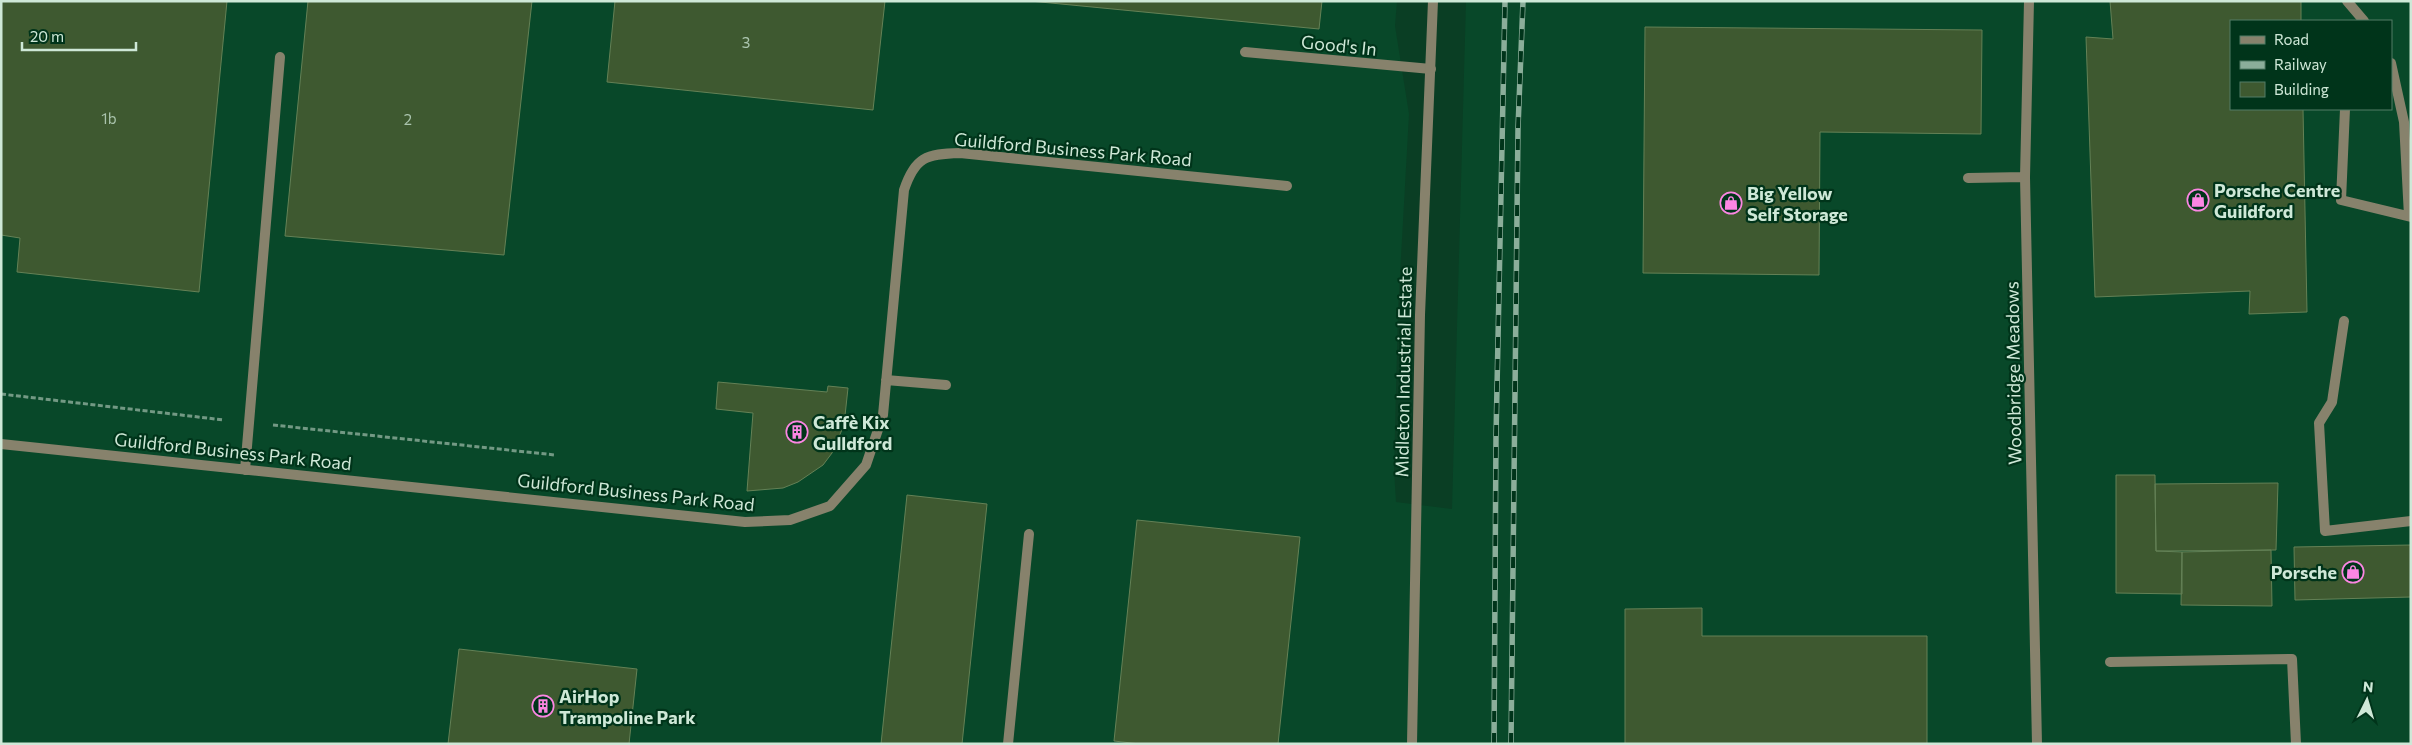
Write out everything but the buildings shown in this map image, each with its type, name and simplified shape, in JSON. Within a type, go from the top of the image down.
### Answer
[{"type":"street","name":"Midleton Industrial Estate","points":[[1412,744],[1420,315],[1433,1]]},
{"type":"street","name":"Woodbridge Meadows","points":[[2029,1],[2025,177],[2036,744]]},
{"type":"street","points":[[2347,1],[2363,20]]},
{"type":"street","name":"Good's In","points":[[1245,52],[1430,69]]},
{"type":"street","points":[[245,470],[280,57]]},
{"type":"street","points":[[2345,110],[2341,200],[2410,216],[2404,122],[2392,69]]},
{"type":"street","name":"Guildford Business Park Road","points":[[1,444],[745,522],[790,520],[830,506],[866,465],[883,415],[904,190],[911,169],[933,154],[960,153],[1287,186]]},
{"type":"street","points":[[1968,178],[2025,177]]},
{"type":"street","points":[[2344,321],[2332,402],[2319,423],[2325,532],[2411,521]]},
{"type":"street","points":[[886,380],[946,386]]},
{"type":"street","points":[[1008,744],[1029,534]]},
{"type":"street","points":[[2110,662],[2292,660],[2296,744]]},
{"type":"path","points":[[1,394],[555,455]]},
{"type":"shaded area","points":[[1,1],[1397,1],[1395,26],[1409,114],[1398,311],[1394,470],[1396,502],[1452,509],[1466,1],[2411,1],[2411,744],[1,744]]},
{"type":"railway","points":[[1494,744],[1496,436],[1505,1]]},
{"type":"railway","points":[[1511,744],[1518,128],[1523,1]]},
{"type":"place","name":"Porsche Centre Guildford","points":[[2198,200]]},
{"type":"place","name":"Big Yellow Self Storage","points":[[1731,203]]},
{"type":"place","name":"Caffè Kix Gulldford","points":[[797,432]]},
{"type":"place","name":"Porsche","points":[[2353,572]]},
{"type":"place","name":"AirHop Trampoline Park","points":[[543,706]]}]
